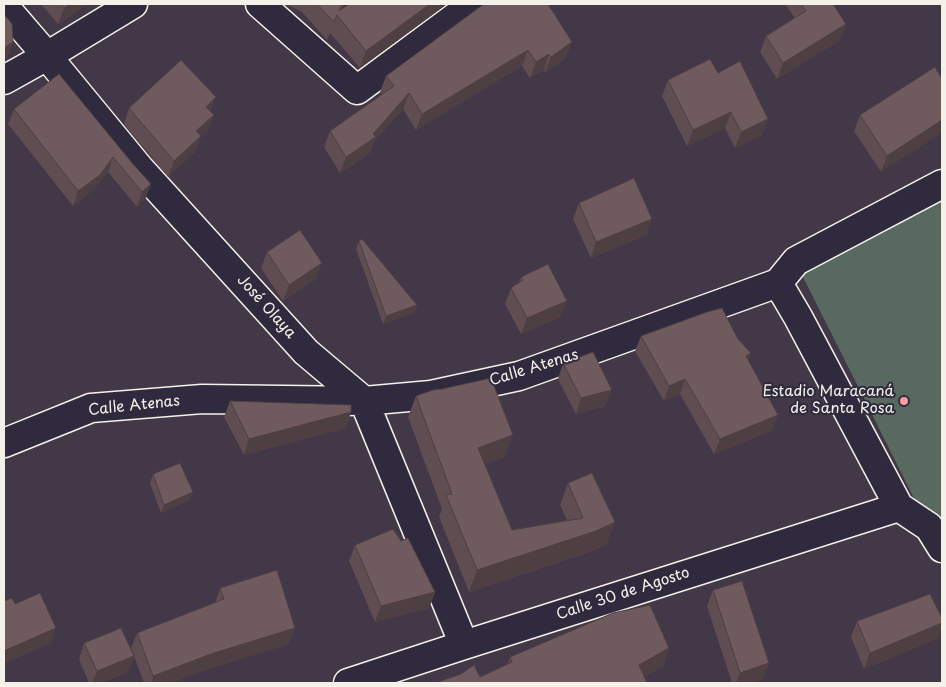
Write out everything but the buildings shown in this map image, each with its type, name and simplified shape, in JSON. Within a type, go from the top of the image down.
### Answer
[{"type":"street","points":[[4,80],[133,4]]},
{"type":"street","points":[[260,4],[357,90],[474,4]]},
{"type":"street","name":"José Olaya","points":[[4,6],[140,169],[306,352],[364,401],[464,645]]},
{"type":"street","name":"Calle Atenas","points":[[4,443],[91,408],[202,400],[364,401],[431,395],[519,376],[778,282],[796,261],[942,184]]},
{"type":"street","points":[[778,282],[899,507],[929,527],[942,548]]},
{"type":"street","name":"Calle 30 de Agosto","points":[[348,683],[899,507]]},
{"type":"green space","name":"Estadio Maracaná de Santa Rosa","points":[[942,192],[942,517],[926,522],[797,265]]},
{"type":"place","name":"Estadio Maracaná de Santa Rosa","points":[[904,401]]}]
